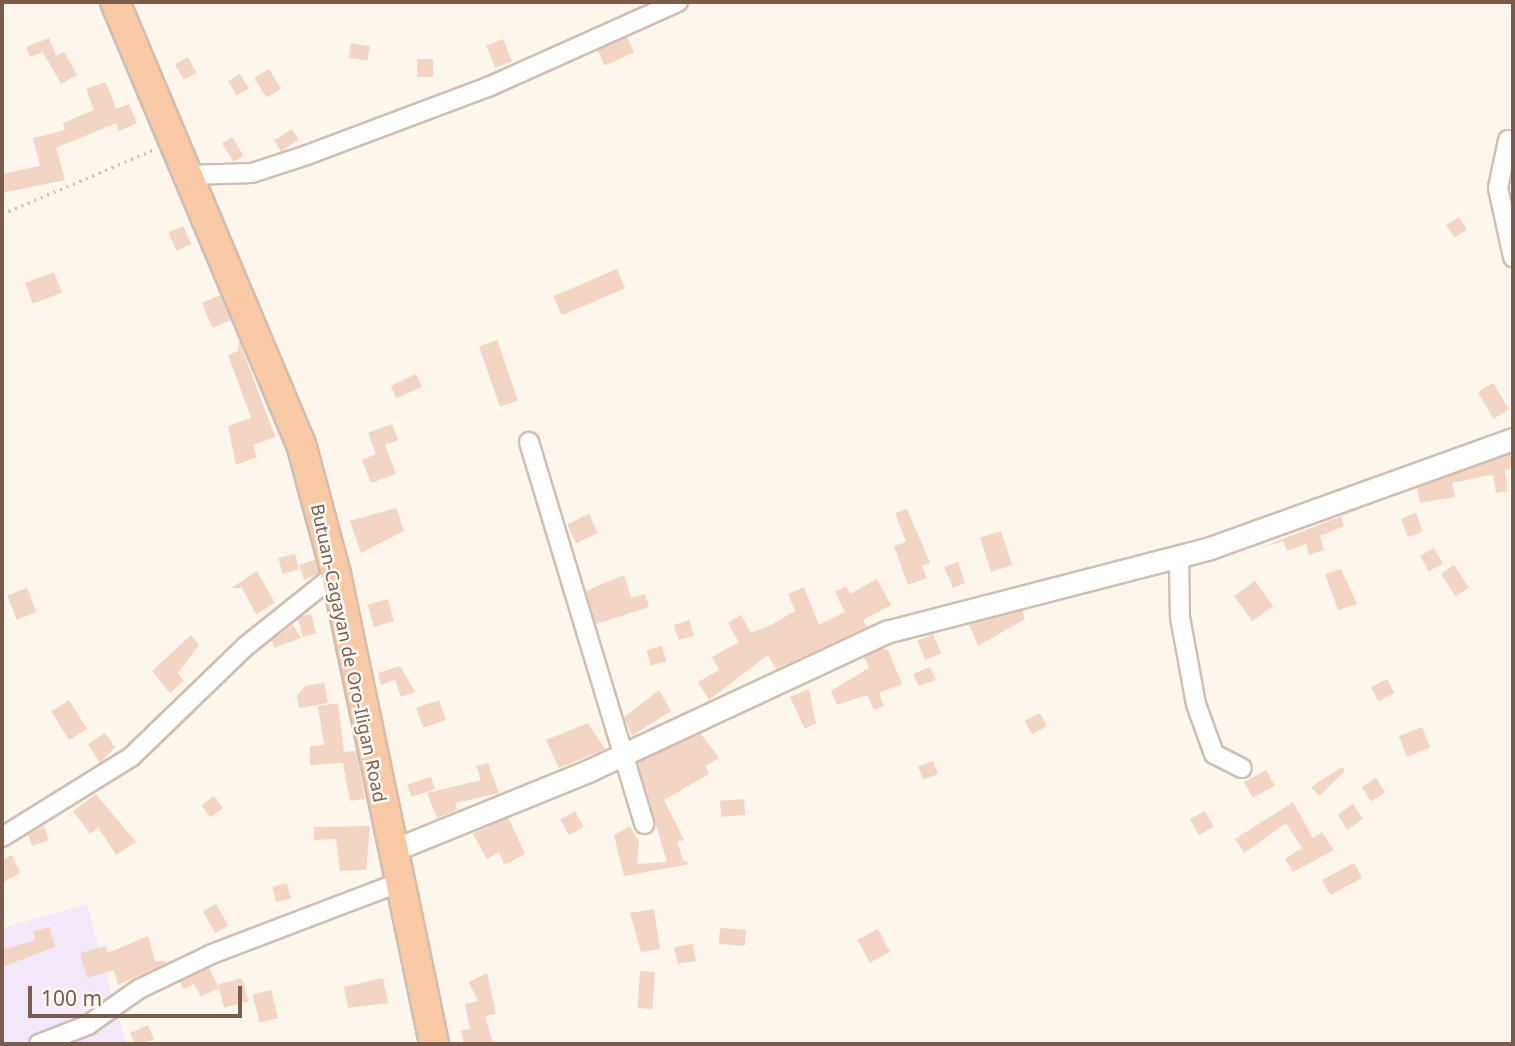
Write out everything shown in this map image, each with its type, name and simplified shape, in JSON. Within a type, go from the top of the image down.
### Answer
[{"type":"highway","name":"Butuan-Cagayan de Oro-Iligan Road","points":[[115,2],[301,444],[337,574],[391,851],[434,1044]]},
{"type":"street","points":[[190,175],[252,173],[319,151],[488,87],[678,2]]},
{"type":"street","points":[[1508,140],[1498,188],[1513,257]]},
{"type":"street","points":[[391,851],[620,756],[886,632],[1179,556],[1513,439]]},
{"type":"street","points":[[529,442],[620,756],[644,824]]},
{"type":"street","points":[[1179,556],[1180,617],[1196,704],[1214,754],[1242,768]]},
{"type":"street","points":[[2,837],[131,757],[246,646],[337,574]]},
{"type":"street","points":[[39,1044],[89,1025],[139,989],[212,954],[398,883]]},
{"type":"path","points":[[2,214],[175,140]]},
{"type":"shaded area","points":[[87,904],[126,1044],[2,1044],[2,928]]},
{"type":"building","points":[[627,37],[634,53],[605,66],[598,50]]},
{"type":"building","points":[[49,38],[56,56],[64,52],[77,75],[61,84],[43,52],[30,57],[26,47]]},
{"type":"building","points":[[503,39],[512,61],[495,68],[486,46]]},
{"type":"building","points":[[351,43],[370,46],[367,61],[349,58]]},
{"type":"building","points":[[188,57],[197,73],[184,80],[175,64]]},
{"type":"building","points":[[417,59],[433,59],[433,77],[417,77]]},
{"type":"building","points":[[269,69],[281,89],[266,97],[254,78]]},
{"type":"building","points":[[240,74],[249,89],[237,96],[228,81]]},
{"type":"building","points":[[106,82],[116,109],[129,104],[137,123],[119,131],[116,123],[56,148],[65,180],[2,193],[2,174],[40,166],[33,138],[65,130],[63,123],[94,110],[86,89]]},
{"type":"building","points":[[292,129],[299,140],[281,151],[274,140]]},
{"type":"building","points":[[232,137],[244,156],[233,162],[222,143]]},
{"type":"building","points":[[1459,217],[1467,230],[1454,238],[1446,225]]},
{"type":"building","points":[[183,226],[191,244],[177,251],[168,233]]},
{"type":"building","points":[[617,269],[625,288],[562,315],[553,296]]},
{"type":"building","points":[[54,272],[62,293],[33,304],[25,283]]},
{"type":"building","points":[[220,295],[231,320],[213,328],[202,303]]},
{"type":"building","points":[[239,340],[275,437],[253,445],[257,457],[236,465],[228,426],[251,418],[228,355],[238,351]]},
{"type":"building","points":[[497,340],[518,401],[500,407],[479,346]]},
{"type":"building","points":[[416,374],[422,387],[397,399],[391,386]]},
{"type":"building","points":[[1493,383],[1509,410],[1494,419],[1478,392]]},
{"type":"building","points":[[392,424],[398,440],[385,445],[396,474],[371,483],[362,460],[376,454],[368,433]]},
{"type":"building","points":[[1513,453],[1513,468],[1505,470],[1508,491],[1496,493],[1493,475],[1485,476],[1452,483],[1455,497],[1420,503],[1417,487]]},
{"type":"building","points":[[1385,499],[1341,517],[1344,526],[1320,536],[1324,550],[1309,555],[1306,544],[1287,551],[1283,541],[1260,548]]},
{"type":"building","points":[[396,508],[404,531],[361,553],[350,521]]},
{"type":"building","points":[[907,509],[930,563],[922,566],[927,578],[908,585],[894,546],[906,542],[895,513]]},
{"type":"building","points":[[1416,513],[1423,532],[1408,537],[1401,518]]},
{"type":"building","points":[[589,514],[598,533],[576,543],[567,524]]},
{"type":"building","points":[[1001,531],[1012,565],[991,572],[980,538]]},
{"type":"building","points":[[1434,548],[1443,564],[1429,572],[1420,556]]},
{"type":"building","points":[[295,554],[299,570],[282,574],[279,558]]},
{"type":"building","points":[[315,560],[319,573],[304,580],[299,565]]},
{"type":"building","points":[[958,562],[965,583],[953,588],[944,567]]},
{"type":"building","points":[[1454,565],[1469,587],[1456,596],[1441,574]]},
{"type":"building","points":[[1341,569],[1357,604],[1338,610],[1325,574]]},
{"type":"building","points":[[257,571],[275,603],[256,614],[242,588],[231,588]]},
{"type":"building","points":[[624,575],[631,598],[645,594],[649,607],[596,624],[586,591]]},
{"type":"building","points":[[877,579],[891,605],[863,620],[867,627],[776,669],[768,655],[709,700],[698,682],[719,670],[712,657],[739,642],[728,623],[741,615],[751,633],[771,625],[795,611],[788,594],[804,587],[819,625],[845,612],[835,592],[846,586],[850,594]]},
{"type":"building","points":[[1255,581],[1273,606],[1252,621],[1234,596]]},
{"type":"building","points":[[27,588],[36,612],[17,620],[7,596]]},
{"type":"building","points":[[388,599],[394,621],[374,627],[368,604]]},
{"type":"building","points":[[1022,610],[1025,619],[978,646],[969,624]]},
{"type":"building","points":[[311,614],[316,633],[303,637],[297,618]]},
{"type":"building","points":[[689,620],[694,635],[679,640],[674,625]]},
{"type":"building","points":[[293,625],[301,638],[274,648],[272,640]]},
{"type":"building","points":[[933,634],[941,653],[926,660],[917,641]]},
{"type":"building","points":[[191,635],[199,645],[178,673],[184,681],[170,693],[152,671]]},
{"type":"building","points":[[662,646],[666,661],[651,666],[647,650]]},
{"type":"building","points":[[881,649],[888,650],[902,684],[879,693],[884,706],[874,710],[867,695],[837,705],[831,691],[869,668],[864,657]]},
{"type":"building","points":[[400,666],[415,692],[401,697],[395,680],[381,685],[378,673]]},
{"type":"building","points":[[930,667],[936,680],[919,686],[913,674]]},
{"type":"building","points":[[1387,679],[1394,693],[1378,701],[1371,687]]},
{"type":"building","points":[[324,683],[328,703],[299,708],[297,696],[305,686]]},
{"type":"building","points":[[809,689],[816,723],[805,729],[790,697]]},
{"type":"building","points":[[659,690],[671,711],[632,736],[624,717]]},
{"type":"building","points":[[69,700],[87,729],[69,740],[51,711]]},
{"type":"building","points":[[439,700],[446,720],[423,728],[416,708]]},
{"type":"building","points":[[338,703],[344,752],[356,751],[365,799],[350,801],[343,763],[310,765],[310,746],[324,745],[318,706]]},
{"type":"building","points":[[1040,713],[1047,726],[1032,734],[1025,721]]},
{"type":"building","points":[[588,723],[605,749],[559,768],[546,740]]},
{"type":"building","points":[[1422,727],[1430,747],[1407,757],[1399,736]]},
{"type":"building","points":[[105,733],[115,747],[100,763],[88,744]]},
{"type":"building","points":[[700,733],[719,758],[705,766],[709,774],[664,800],[684,840],[677,842],[683,860],[690,864],[624,876],[614,835],[630,826],[639,842],[637,864],[667,862],[637,762]]},
{"type":"building","points":[[933,761],[938,774],[923,780],[918,767]]},
{"type":"building","points":[[488,763],[499,793],[455,803],[457,810],[437,818],[427,793],[481,780],[476,766]]},
{"type":"building","points":[[1342,767],[1345,771],[1319,796],[1311,787]]},
{"type":"building","points":[[1266,770],[1275,786],[1253,798],[1244,782]]},
{"type":"building","points":[[431,777],[435,789],[411,797],[407,785]]},
{"type":"building","points":[[1376,778],[1385,792],[1371,802],[1362,787]]},
{"type":"building","points":[[96,794],[136,842],[116,855],[98,827],[90,834],[73,811]]},
{"type":"building","points":[[214,796],[223,808],[210,818],[201,806]]},
{"type":"building","points":[[744,799],[745,815],[721,817],[720,801]]},
{"type":"building","points":[[1293,802],[1313,838],[1322,832],[1334,850],[1293,872],[1285,859],[1302,848],[1286,823],[1244,853],[1235,839]]},
{"type":"building","points":[[1353,804],[1363,819],[1347,830],[1337,815]]},
{"type":"building","points":[[575,811],[584,827],[569,835],[560,819]]},
{"type":"building","points":[[1205,811],[1214,827],[1199,835],[1190,819]]},
{"type":"building","points":[[508,817],[525,854],[504,865],[499,852],[487,859],[473,834]]},
{"type":"building","points":[[44,826],[49,840],[32,846],[28,834]]},
{"type":"building","points":[[370,826],[366,870],[340,871],[336,839],[314,840],[314,827]]},
{"type":"building","points":[[12,855],[20,873],[2,883],[2,860]]},
{"type":"building","points":[[1354,863],[1362,878],[1330,895],[1322,880]]},
{"type":"building","points":[[287,883],[291,899],[276,902],[272,887]]},
{"type":"building","points":[[216,904],[228,926],[215,933],[203,911]]},
{"type":"building","points":[[654,909],[660,949],[641,952],[630,913]]},
{"type":"building","points":[[49,927],[55,947],[2,967],[2,950],[35,940],[33,932]]},
{"type":"building","points":[[720,928],[746,930],[745,946],[719,944]]},
{"type":"building","points":[[878,929],[890,952],[870,963],[858,940]]},
{"type":"building","points":[[148,936],[155,961],[169,962],[118,985],[114,970],[87,978],[80,953],[105,946],[108,953]]},
{"type":"building","points":[[693,944],[696,961],[677,964],[674,947]]},
{"type":"building","points":[[209,968],[219,988],[201,997],[194,984],[184,989],[180,982]]},
{"type":"building","points":[[640,971],[655,972],[652,1009],[637,1008]]},
{"type":"building","points":[[487,973],[496,1014],[485,1016],[493,1044],[464,1044],[461,1031],[470,1029],[465,1004],[478,1001],[469,982]]},
{"type":"building","points":[[242,978],[248,1001],[224,1008],[218,984]]},
{"type":"building","points":[[383,978],[388,1003],[348,1008],[344,987]]},
{"type":"building","points":[[271,990],[278,1018],[260,1023],[253,995]]},
{"type":"building","points":[[148,1025],[154,1040],[135,1044],[130,1033]]}]
